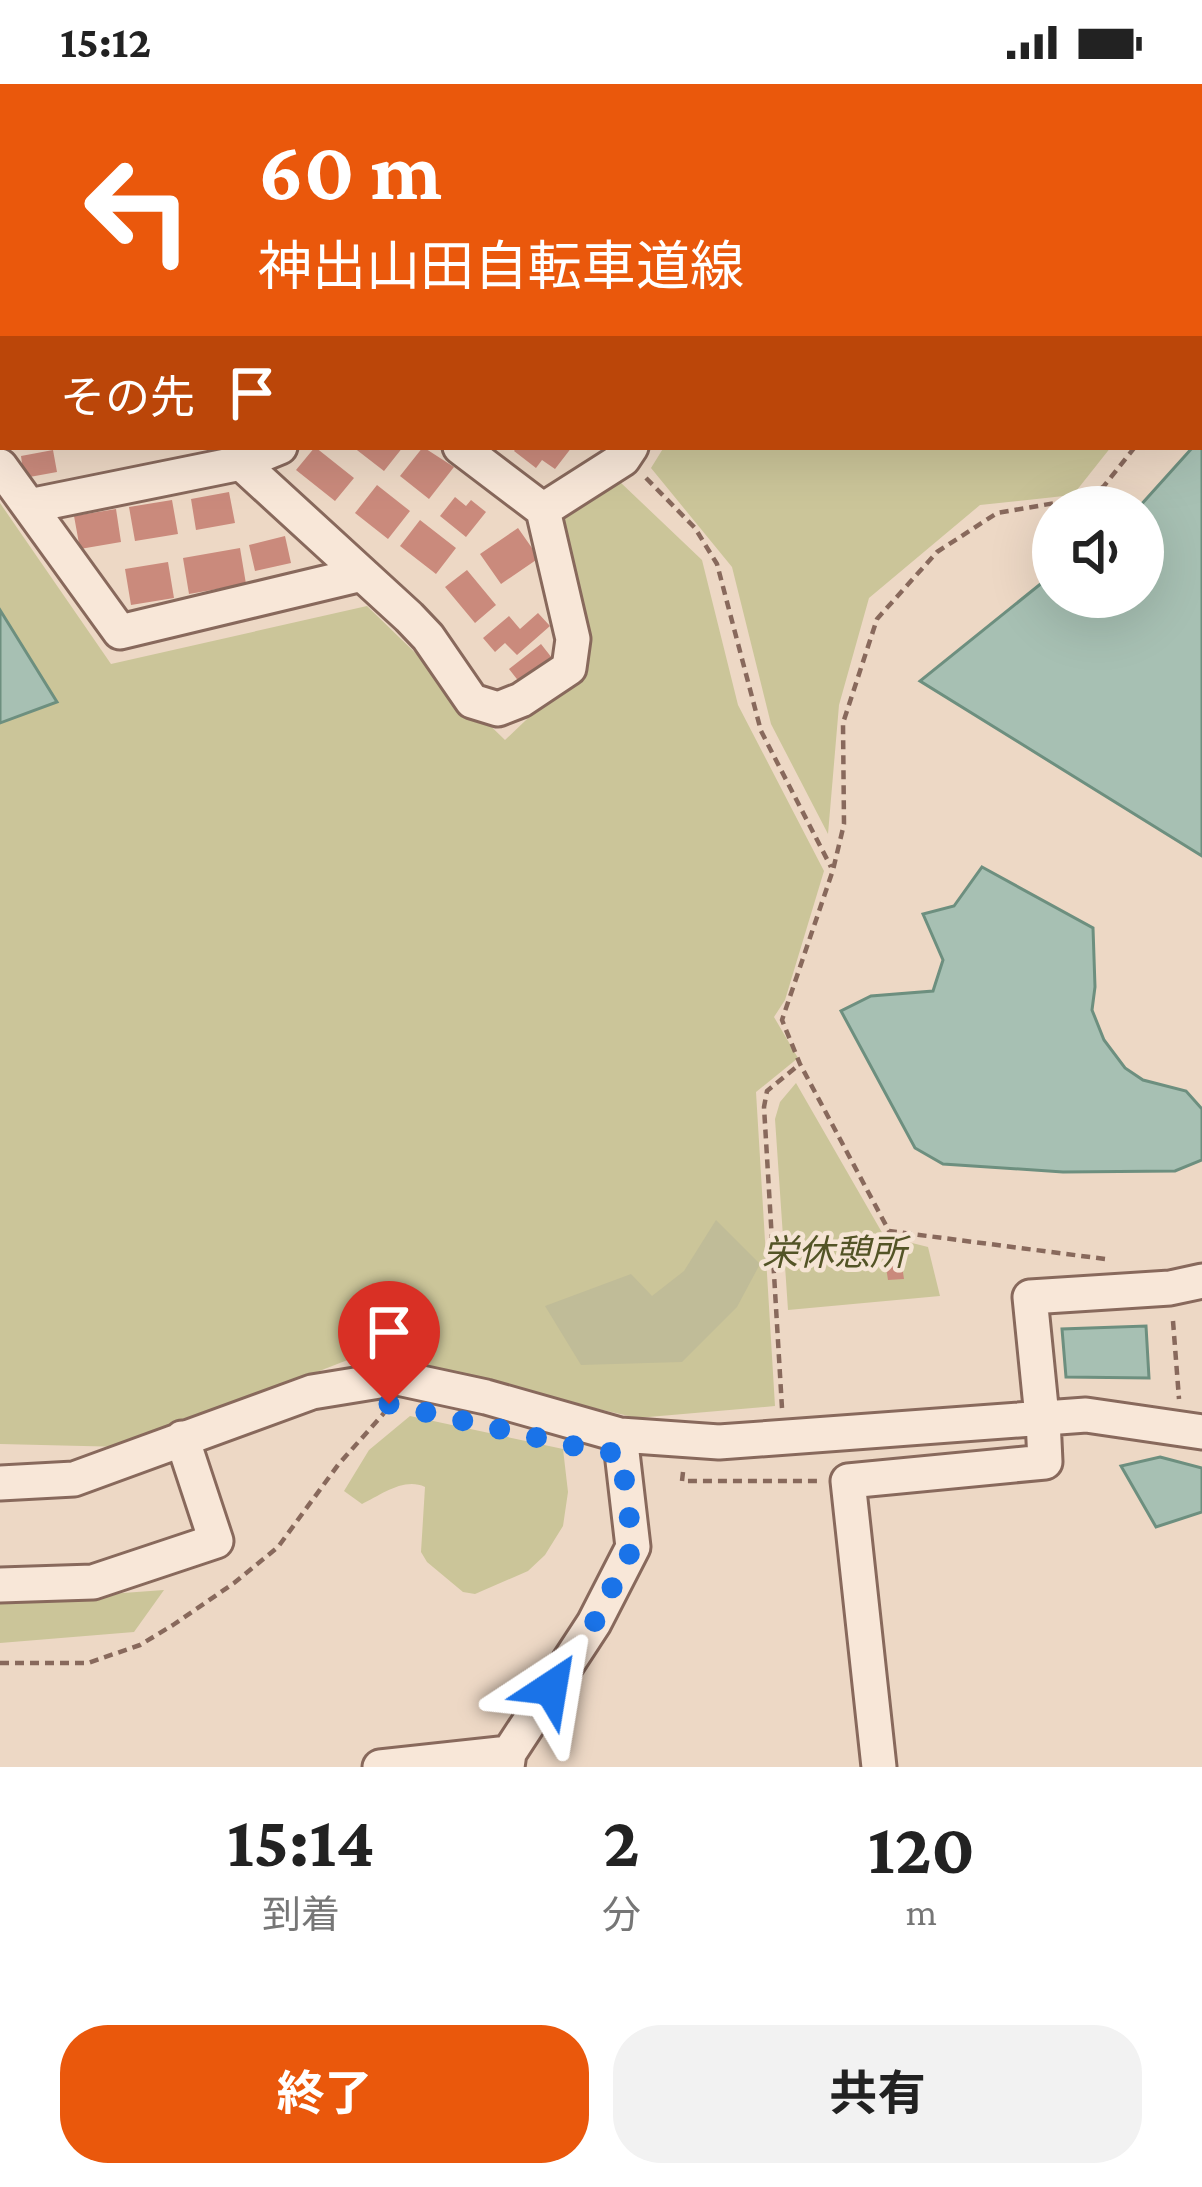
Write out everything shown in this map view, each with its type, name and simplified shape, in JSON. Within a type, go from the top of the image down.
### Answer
[{"type":"street","points":[[28,506],[241,463],[273,450]]},
{"type":"street","points":[[241,463],[428,637],[472,701],[498,709],[521,700],[569,668],[573,639],[543,510],[464,450]]},
{"type":"street","points":[[543,510],[621,451]]},
{"type":"street","points":[[0,466],[120,632],[362,574]]},
{"type":"street","points":[[879,1767],[848,1480],[1046,1462],[1030,1297],[1186,1284]]},
{"type":"street","points":[[0,1483],[74,1479],[312,1392],[398,1378],[620,1435],[719,1442],[1042,1413],[1192,1430]]},
{"type":"street","points":[[380,1767],[508,1760],[594,1623],[633,1547],[620,1435]]},
{"type":"street","points":[[0,1585],[93,1582],[216,1541],[182,1438]]},
{"type":"path","points":[[1124,1261],[889,1231],[800,1064],[782,1020],[833,871],[844,824],[843,723],[877,619],[937,552],[998,513],[1090,497],[1133,450]]},
{"type":"path","points":[[621,451],[695,528],[718,564],[761,731],[833,871]]},
{"type":"path","points":[[782,1415],[764,1107],[767,1091],[800,1064]]},
{"type":"path","points":[[1186,1284],[1192,1430]]},
{"type":"path","points":[[0,1663],[88,1663],[140,1645],[173,1625],[248,1574],[278,1547],[389,1404]]},
{"type":"path","points":[[683,1460],[682,1481],[848,1480]]},
{"type":"green space","points":[[662,450],[1109,450],[1080,486],[1032,486],[1032,499],[980,505],[869,598],[839,705],[828,834],[771,724],[732,567],[651,468]]},
{"type":"green space","points":[[619,481],[702,560],[738,705],[824,871],[785,1000],[774,1017],[798,1058],[756,1092],[775,1406],[637,1418],[363,1354],[125,1447],[0,1444],[0,503],[111,664],[367,606],[505,740],[571,677],[561,514]]},
{"type":"green space","name":"栄休憩所","points":[[796,1083],[884,1236],[928,1247],[940,1296],[788,1310],[775,1119],[780,1102]]},
{"type":"green space","points":[[410,1416],[563,1449],[568,1492],[563,1526],[528,1571],[475,1594],[463,1592],[421,1552],[425,1487],[401,1486],[362,1504],[344,1491],[369,1450]]},
{"type":"green space","points":[[164,1590],[134,1632],[0,1643],[0,1602]]},
{"type":"shaded area","points":[[1190,450],[1202,450],[1202,856],[920,681],[1032,591],[1032,618],[1164,618],[1164,486],[1158,486]]},
{"type":"shaded area","points":[[0,610],[57,702],[0,723]]},
{"type":"shaded area","points":[[982,867],[1093,928],[1092,1010],[1104,1040],[1125,1068],[1143,1080],[1186,1091],[1202,1109],[1202,1160],[1175,1171],[1063,1172],[943,1164],[915,1148],[841,1011],[871,996],[933,991],[943,960],[923,914],[954,906]]},
{"type":"shaded area","points":[[716,1220],[760,1264],[737,1307],[682,1362],[581,1365],[545,1306],[631,1274],[652,1296],[684,1271]]},
{"type":"shaded area","points":[[1146,1326],[1149,1378],[1066,1377],[1062,1329]]},
{"type":"shaded area","points":[[1160,1457],[1202,1468],[1202,1512],[1156,1527],[1121,1466]]},
{"type":"building","points":[[53,450],[57,472],[24,478],[21,456]]},
{"type":"building","points":[[313,450],[319,450],[354,478],[335,501],[296,470]]},
{"type":"building","points":[[357,450],[401,450],[384,471]]},
{"type":"building","points":[[421,450],[454,467],[429,499],[400,476]]},
{"type":"building","points":[[570,450],[555,469],[542,460],[536,468],[514,451]]},
{"type":"building","points":[[377,485],[410,511],[388,539],[355,513]]},
{"type":"building","points":[[229,492],[235,523],[196,530],[191,499]]},
{"type":"building","points":[[455,497],[466,506],[471,500],[486,512],[466,537],[440,516]]},
{"type":"building","points":[[172,500],[178,534],[135,541],[129,507]]},
{"type":"building","points":[[116,509],[121,542],[80,549],[74,516]]},
{"type":"building","points":[[420,520],[456,548],[436,574],[400,546]]},
{"type":"building","points":[[518,528],[539,558],[501,584],[480,554]]},
{"type":"building","points":[[285,536],[291,563],[255,571],[249,545]]},
{"type":"building","points":[[240,548],[246,584],[189,594],[183,558]]},
{"type":"building","points":[[168,562],[174,598],[131,605],[125,569]]},
{"type":"building","points":[[467,570],[496,605],[475,623],[445,587]]},
{"type":"building","points":[[538,613],[550,626],[517,655],[505,643],[495,652],[483,638],[509,616],[520,629]]},
{"type":"building","points":[[541,644],[552,658],[520,683],[509,669]]},
{"type":"building","points":[[900,1252],[904,1279],[888,1280],[884,1254]]},
{"type":"route","points":[[389,1404],[621,1453],[633,1547],[594,1623],[551,1688]]}]
